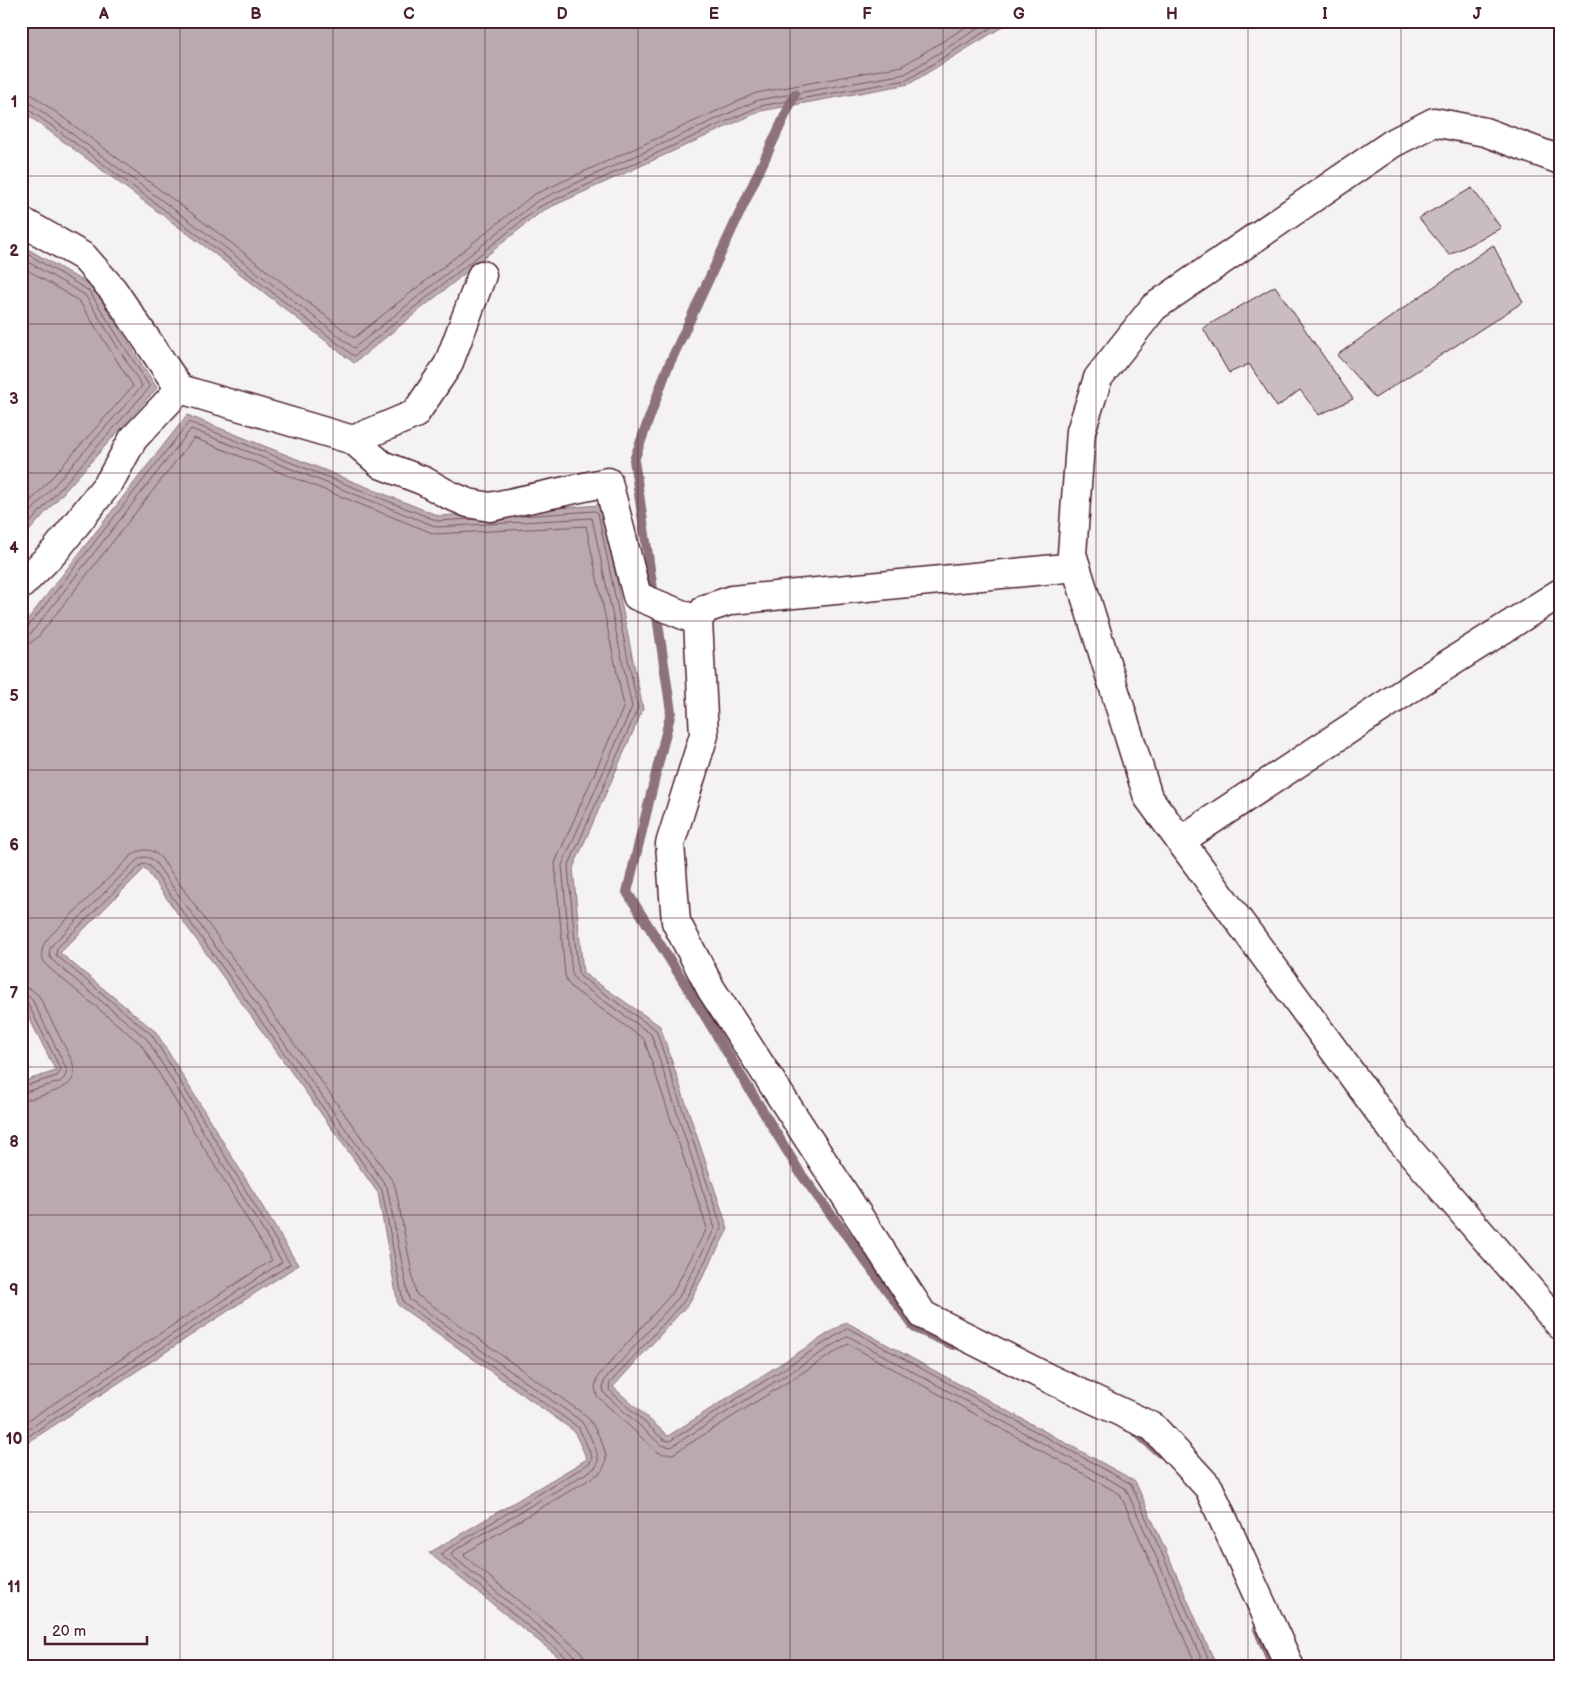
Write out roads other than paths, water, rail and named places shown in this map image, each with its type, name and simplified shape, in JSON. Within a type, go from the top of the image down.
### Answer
[{"type":"street","points":[[1560,160],[1485,132],[1434,122],[1393,143],[1154,308],[1098,378],[1081,431],[1072,554],[1148,797],[1397,1136],[1560,1325]]},
{"type":"street","points":[[21,221],[84,257],[113,290],[180,389],[353,440],[382,465],[424,481],[468,503],[490,507],[608,482],[636,596],[698,621]]},
{"type":"street","points":[[353,440],[415,414],[448,365],[482,275]]},
{"type":"street","points":[[21,585],[55,551],[110,480],[133,439],[180,389]]},
{"type":"street","points":[[1076,567],[732,600],[705,609],[698,621],[704,735],[670,844],[676,922],[711,989],[923,1315],[1153,1428],[1209,1488],[1290,1667]]},
{"type":"street","points":[[1180,841],[1420,682],[1560,593]]},
{"type":"water","points":[[21,21],[1012,21],[909,84],[761,111],[542,211],[354,363],[211,251],[21,110]]},
{"type":"water","points":[[21,245],[93,287],[157,388],[21,540]]},
{"type":"water","points":[[187,415],[439,516],[601,505],[643,709],[573,868],[583,973],[660,1026],[728,1229],[689,1303],[613,1387],[668,1436],[846,1322],[1135,1481],[1217,1667],[571,1667],[429,1553],[587,1459],[574,1431],[398,1305],[378,1193],[145,868],[60,953],[156,1032],[298,1265],[21,1447],[21,1082],[56,1071],[21,1002],[21,628]]},
{"type":"waterway","points":[[795,94],[667,369],[634,460],[671,712],[627,892],[801,1174],[915,1328],[953,1345]]},
{"type":"waterway","points":[[1132,1428],[1160,1453]]},
{"type":"waterway","points":[[1258,1629],[1274,1667]]}]
